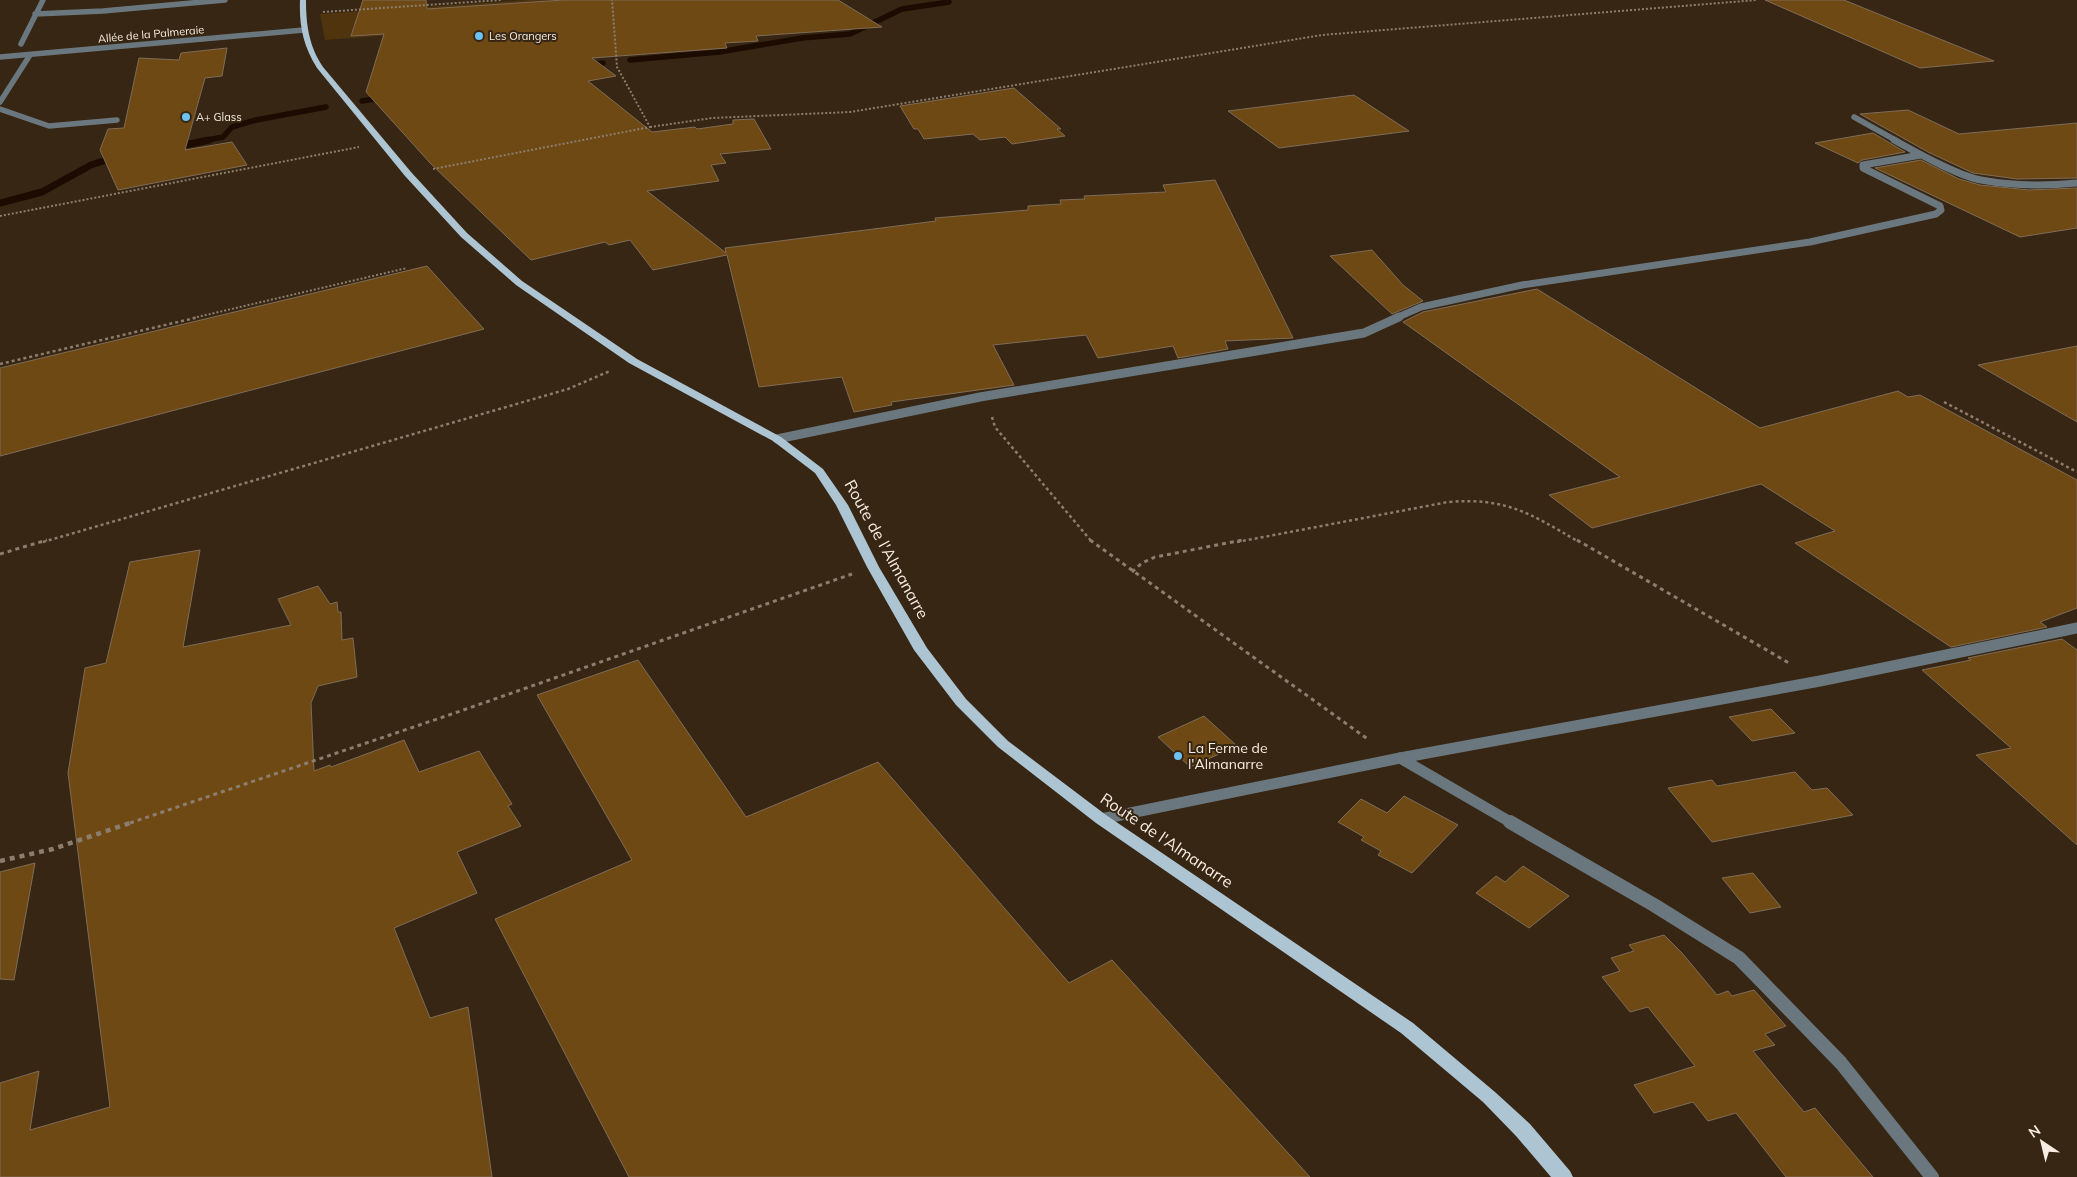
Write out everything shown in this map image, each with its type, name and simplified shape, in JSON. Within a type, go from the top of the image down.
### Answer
[{"type":"main road","name":"Route de l'Almanarre","points":[[304,0],[304,30],[310,53],[320,68],[408,174],[464,235],[519,283],[633,361],[777,439],[819,472],[842,505],[873,567],[921,650],[961,702],[1003,744],[1101,820],[1406,1028],[1475,1085],[1523,1130],[1563,1177]]},
{"type":"street","points":[[22,44],[43,0]]},
{"type":"street","points":[[35,14],[103,11],[225,0]]},
{"type":"street","name":"Allée de la Palmeraie","points":[[0,58],[304,30]]},
{"type":"street","points":[[0,102],[30,55]]},
{"type":"street","points":[[0,109],[49,126],[116,120]]},
{"type":"street","points":[[1854,117],[1921,155],[1980,180],[2043,186],[2077,183]]},
{"type":"street","points":[[777,439],[984,396],[1364,333],[1421,307],[1522,285],[1810,242],[1936,214],[1941,210],[1940,206],[1863,168],[1864,165],[1875,162],[1921,155]]},
{"type":"street","points":[[1101,820],[1400,758],[1820,681],[2077,628]]},
{"type":"street","points":[[1400,758],[1654,905],[1739,958],[1841,1063],[1932,1177]]},
{"type":"path","points":[[303,14],[500,0]]},
{"type":"path","points":[[612,0],[617,68],[650,128]]},
{"type":"path","points":[[408,174],[712,118],[850,112],[1160,64],[1322,35],[1757,0]]},
{"type":"path","points":[[0,216],[382,143]]},
{"type":"path","points":[[0,364],[408,268]]},
{"type":"path","points":[[0,554],[568,389],[633,361]]},
{"type":"path","points":[[984,396],[995,426],[1087,538],[1373,744],[1400,758]]},
{"type":"path","points":[[1944,402],[2077,472]]},
{"type":"path","points":[[1132,572],[1142,563],[1156,557],[1251,538],[1448,502],[1470,500],[1498,502],[1530,513],[1820,681]]},
{"type":"path","points":[[0,862],[63,846],[449,715],[873,567]]},
{"type":"shaded area","points":[[528,0],[564,0],[359,14],[352,36],[443,29],[444,31],[325,40],[320,14]]},
{"type":"building","points":[[363,0],[426,0],[427,9],[564,0],[838,0],[882,27],[756,36],[758,41],[725,43],[727,48],[592,58],[616,76],[588,81],[652,132],[695,127],[697,129],[733,124],[733,120],[754,119],[771,149],[720,154],[726,163],[711,165],[719,181],[647,191],[726,253],[725,248],[936,221],[935,218],[1028,210],[1028,206],[1061,204],[1060,200],[1085,199],[1084,196],[1166,192],[1163,185],[1215,180],[1293,338],[1225,341],[1228,349],[1178,358],[1173,346],[1098,358],[1086,335],[993,345],[1014,385],[891,402],[892,405],[854,412],[842,377],[759,387],[727,255],[653,270],[630,240],[609,245],[605,242],[531,260],[431,164],[366,92],[384,34],[351,36]]},
{"type":"building","points":[[1765,0],[1844,0],[1994,61],[1920,68]]},
{"type":"building","points":[[227,48],[222,76],[205,78],[185,150],[232,142],[247,165],[118,190],[100,150],[108,129],[124,128],[139,58],[179,60],[181,53]]},
{"type":"building","points":[[1014,88],[1061,129],[1057,129],[1065,136],[1012,144],[1005,137],[980,140],[973,134],[924,139],[918,129],[914,129],[900,106]]},
{"type":"building","points":[[1354,95],[1409,131],[1279,148],[1228,111]]},
{"type":"building","points":[[1908,110],[1959,134],[2077,123],[2077,178],[2017,179],[1973,173],[1928,152],[1860,114]]},
{"type":"building","points":[[1873,133],[1905,152],[1862,160],[1858,163],[1815,143]]},
{"type":"building","points":[[1921,160],[1959,179],[1980,185],[2029,190],[2077,188],[2077,228],[2020,237],[1875,168]]},
{"type":"building","points":[[1372,250],[1403,285],[1423,301],[1392,314],[1330,256]]},
{"type":"building","points":[[427,266],[484,329],[0,456],[0,368]]},
{"type":"building","points":[[1537,289],[1760,428],[1898,391],[1908,397],[1920,395],[2077,480],[2077,608],[2040,622],[2047,627],[1951,647],[1795,543],[1835,531],[1761,484],[1592,528],[1549,495],[1620,477],[1403,322],[1423,312]]},
{"type":"building","points":[[2077,346],[2077,422],[1978,365]]},
{"type":"building","points":[[200,550],[183,647],[291,625],[278,599],[318,586],[330,604],[337,602],[338,612],[341,612],[342,640],[353,638],[357,677],[318,686],[311,703],[314,771],[330,765],[331,767],[404,740],[419,772],[479,751],[512,804],[508,806],[521,826],[457,852],[477,893],[394,928],[430,1018],[468,1007],[492,1177],[0,1177],[0,1083],[39,1071],[30,1130],[110,1107],[68,773],[85,668],[106,663],[130,562]]},
{"type":"building","points":[[2062,639],[2077,650],[2077,845],[1976,755],[2011,748],[1922,670],[1971,660],[1968,658]]},
{"type":"building","points":[[638,660],[746,817],[878,762],[1069,983],[1112,960],[1310,1177],[629,1177],[495,919],[632,860],[537,695]]},
{"type":"building","points":[[1771,709],[1795,733],[1752,741],[1729,717]]},
{"type":"building","points":[[1204,716],[1237,746],[1190,767],[1158,737]]},
{"type":"building","points":[[1795,772],[1812,790],[1827,788],[1853,815],[1712,842],[1668,788],[1712,780],[1717,786]]},
{"type":"building","points":[[1404,796],[1458,825],[1412,873],[1378,855],[1381,851],[1361,840],[1364,837],[1338,822],[1361,799],[1387,813]]},
{"type":"building","points":[[35,863],[14,980],[0,979],[0,872]]},
{"type":"building","points":[[1523,866],[1569,896],[1529,928],[1476,893],[1496,876],[1505,882]]},
{"type":"building","points":[[1753,873],[1781,907],[1750,913],[1722,878]]},
{"type":"building","points":[[1664,935],[1682,953],[1717,995],[1728,991],[1732,996],[1754,990],[1786,1026],[1765,1034],[1775,1045],[1753,1051],[1804,1112],[1815,1108],[1873,1177],[1786,1177],[1736,1113],[1708,1121],[1693,1102],[1654,1113],[1634,1085],[1695,1066],[1648,1007],[1630,1012],[1602,977],[1620,971],[1611,958],[1634,951],[1629,945]]},
{"type":"waterway","points":[[630,60],[719,52],[802,38],[850,34],[902,9],[949,2],[948,0]]},
{"type":"waterway","points":[[585,65],[603,63]]},
{"type":"waterway","points":[[362,101],[386,97]]},
{"type":"waterway","points":[[203,141],[223,137],[232,127],[256,120],[326,107]]},
{"type":"waterway","points":[[175,147],[209,140]]},
{"type":"waterway","points":[[0,203],[42,192],[91,165],[116,157]]},
{"type":"place","name":"Les Orangers","points":[[479,36]]},
{"type":"place","name":"A+ Glass","points":[[186,117]]},
{"type":"place","name":"La Ferme de l'Almanarre","points":[[1178,756]]}]
